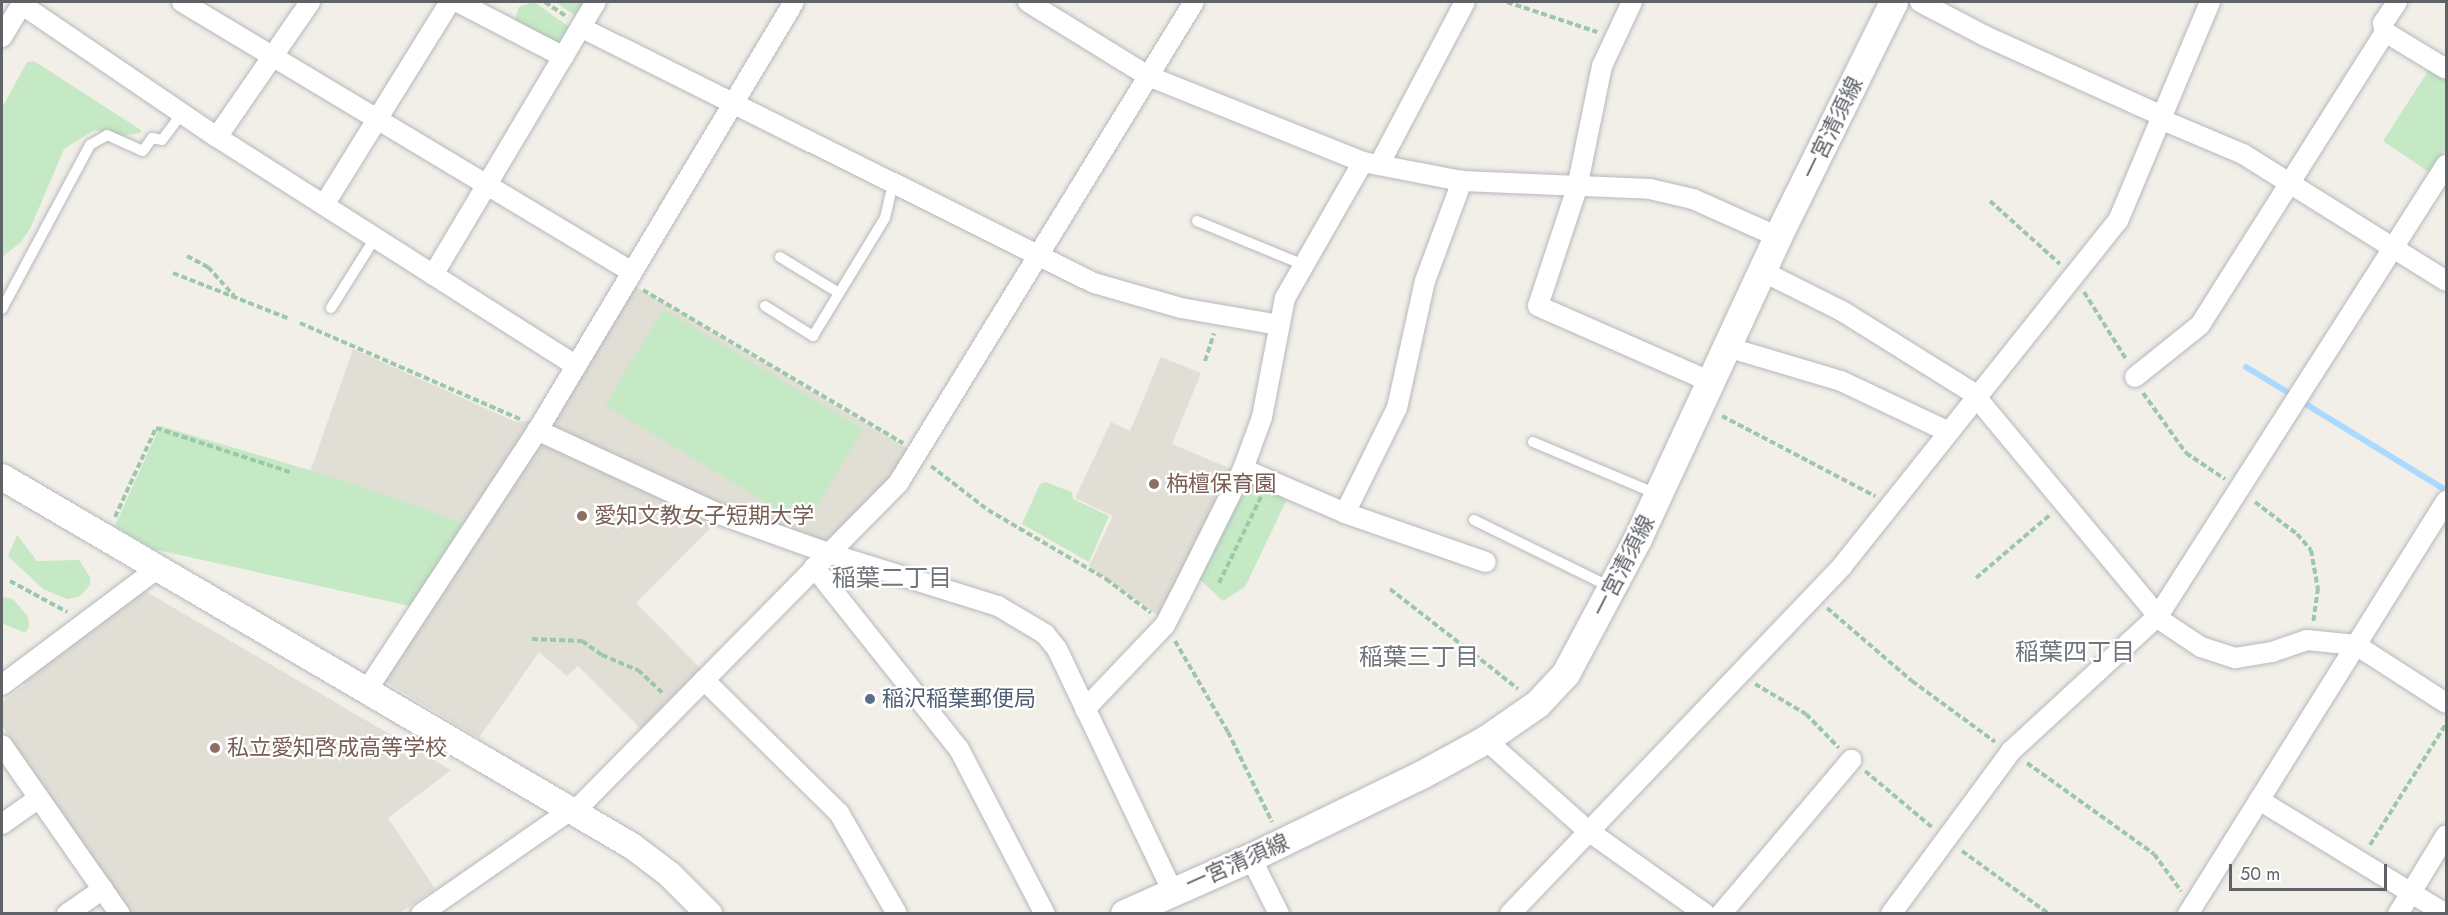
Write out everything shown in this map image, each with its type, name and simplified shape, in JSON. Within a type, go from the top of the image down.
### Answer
[{"type":"main road","name":"一宮清須線","points":[[1125,914],[1251,858],[1485,740],[1538,704],[1566,674],[1658,495],[1778,237],[1898,2]]},
{"type":"street","points":[[182,2],[487,185],[629,276]]},
{"type":"street","points":[[217,137],[310,2]]},
{"type":"street","points":[[324,205],[450,2]]},
{"type":"street","points":[[458,2],[564,57]]},
{"type":"street","points":[[433,275],[596,2]]},
{"type":"street","points":[[367,690],[538,429],[794,2]]},
{"type":"street","points":[[1028,2],[1148,76],[1371,163],[1462,181],[1577,188],[1650,189],[1694,199],[1778,237]]},
{"type":"street","points":[[421,914],[573,810],[671,714],[899,482],[1194,2]]},
{"type":"street","points":[[1085,709],[1165,625],[1243,469],[1262,417],[1285,298],[1371,163],[1465,2]]},
{"type":"street","points":[[1632,2],[1602,66],[1577,188],[1538,306],[1706,394]]},
{"type":"street","points":[[1898,2],[1985,36],[2243,154],[2446,281]]},
{"type":"street","points":[[1510,914],[1587,830],[1812,597],[1892,504],[2118,221],[2210,2]]},
{"type":"street","points":[[2135,377],[2200,325],[2385,32],[2383,23],[2397,2]]},
{"type":"street","points":[[2,37],[22,3],[217,137],[576,366]]},
{"type":"street","points":[[582,28],[1094,283],[1219,315],[1279,325]]},
{"type":"street","points":[[2385,32],[2446,69]]},
{"type":"street","points":[[1891,914],[2010,752],[2157,616],[2191,570],[2237,489],[2446,165]]},
{"type":"street","points":[[1345,513],[1397,408],[1425,281],[1462,181]]},
{"type":"street","points":[[1762,271],[1852,316],[1978,397],[2063,504],[2157,616],[2201,647],[2235,658],[2272,652],[2307,640],[2356,645],[2446,703]]},
{"type":"street","points":[[1727,347],[1840,381],[1949,432]]},
{"type":"street","points":[[538,429],[821,560],[998,606],[1022,617],[1045,634],[1057,649],[1173,892]]},
{"type":"street","points":[[1243,469],[1345,513],[1486,562]]},
{"type":"street","points":[[2,477],[632,846],[707,913]]},
{"type":"street","points":[[2190,910],[2446,501]]},
{"type":"street","points":[[821,560],[959,749],[1045,914]]},
{"type":"street","points":[[2,685],[158,568]]},
{"type":"street","points":[[704,680],[839,813],[897,914]]},
{"type":"street","points":[[1485,740],[1587,830],[1706,914]]},
{"type":"street","points":[[2,745],[120,914]]},
{"type":"street","points":[[1721,914],[1851,759]]},
{"type":"street","points":[[2,824],[39,798]]},
{"type":"street","points":[[2259,800],[2446,914]]},
{"type":"street","points":[[2398,914],[2446,835]]},
{"type":"street","points":[[1251,858],[1279,914]]},
{"type":"street","points":[[67,914],[103,889]]},
{"type":"lane","points":[[2,309],[90,145],[107,135],[143,151],[152,138],[162,140],[182,113]]},
{"type":"lane","points":[[765,306],[813,336],[885,218],[893,182]]},
{"type":"lane","points":[[1197,221],[1304,265]]},
{"type":"lane","points":[[332,308],[375,238]]},
{"type":"lane","points":[[780,257],[839,293]]},
{"type":"lane","points":[[1533,442],[1658,495]]},
{"type":"lane","points":[[1474,520],[1612,588]]},
{"type":"path","points":[[1507,2],[1615,38]]},
{"type":"path","points":[[1990,201],[2074,276],[2115,338],[2151,409],[2181,448],[2298,534],[2311,550],[2318,588],[2316,611],[2307,640]]},
{"type":"path","points":[[187,256],[208,267],[235,297]]},
{"type":"path","points":[[173,273],[287,318]]},
{"type":"path","points":[[629,276],[916,453],[988,510],[1106,579],[1165,625],[1228,732],[1282,843]]},
{"type":"path","points":[[1205,361],[1219,315]]},
{"type":"path","points":[[300,322],[538,429]]},
{"type":"path","points":[[1706,394],[1892,504]]},
{"type":"path","points":[[105,537],[156,428],[290,472]]},
{"type":"path","points":[[1219,583],[1269,480]]},
{"type":"path","points":[[1976,578],[2063,504]]},
{"type":"path","points":[[10,581],[70,614]]},
{"type":"path","points":[[1390,589],[1462,645]]},
{"type":"path","points":[[1812,597],[1849,624],[1912,681],[2154,854],[2190,910]]},
{"type":"path","points":[[532,639],[582,641],[602,655],[638,670],[660,688],[671,714]]},
{"type":"path","points":[[1474,654],[1538,704]]},
{"type":"path","points":[[1738,674],[1806,714],[1851,759],[1946,839],[2049,914]]},
{"type":"path","points":[[2360,861],[2446,724]]},
{"type":"shaded area","name":"愛知文教女子短期大学","points":[[633,285],[910,450],[897,473],[827,545],[730,508],[636,603],[702,670],[643,731],[578,666],[567,676],[539,652],[479,738],[386,682],[386,675],[480,529],[343,480],[310,472],[353,349],[516,422],[553,419]]},
{"type":"shaded area","name":"栴檀保育園","points":[[1161,357],[1201,373],[1172,444],[1234,470],[1160,617],[1089,566],[1113,516],[1075,498],[1111,422],[1130,431]]},
{"type":"shaded area","name":"私立愛知啓成高等学校","points":[[145,591],[451,770],[388,818],[435,889],[400,913],[131,913],[2,726],[2,702],[25,685],[21,680],[136,592]]},
{"type":"green space","points":[[534,2],[569,27],[564,41],[559,44],[514,22],[519,7]]},
{"type":"green space","points":[[555,2],[586,2],[574,15]]},
{"type":"green space","points":[[34,61],[141,130],[140,133],[122,136],[94,130],[64,149],[30,229],[21,242],[2,257],[2,108],[27,62]]},
{"type":"green space","points":[[2432,65],[2446,73],[2446,148],[2430,173],[2383,141]]},
{"type":"green space","points":[[663,309],[863,429],[805,526],[605,405]]},
{"type":"green space","points":[[160,426],[343,480],[464,523],[410,606],[153,549],[115,526]]},
{"type":"green space","points":[[1249,476],[1290,493],[1245,587],[1223,601],[1198,578]]},
{"type":"green space","points":[[1045,482],[1072,492],[1073,499],[1109,516],[1089,562],[1022,524],[1040,484]]},
{"type":"green space","points":[[17,535],[37,561],[79,560],[90,577],[90,585],[79,597],[67,599],[43,589],[8,556]]},
{"type":"green space","points":[[2,597],[13,599],[28,617],[29,627],[25,633],[2,623]]},
{"type":"waterway","points":[[2246,367],[2287,392]]},
{"type":"waterway","points":[[2304,403],[2442,488]]},
{"type":"place","name":"栴檀保育園","points":[[1154,484]]},
{"type":"place","name":"愛知文教女子短期大学","points":[[582,516]]},
{"type":"place","name":"稲沢稲葉郵便局","points":[[870,699]]},
{"type":"place","name":"私立愛知啓成高等学校","points":[[215,748]]},
{"type":"district","name":"稲葉二丁目","points":[[892,578]]},
{"type":"district","name":"稲葉四丁目","points":[[2075,652]]},
{"type":"district","name":"稲葉三丁目","points":[[1419,657]]}]
